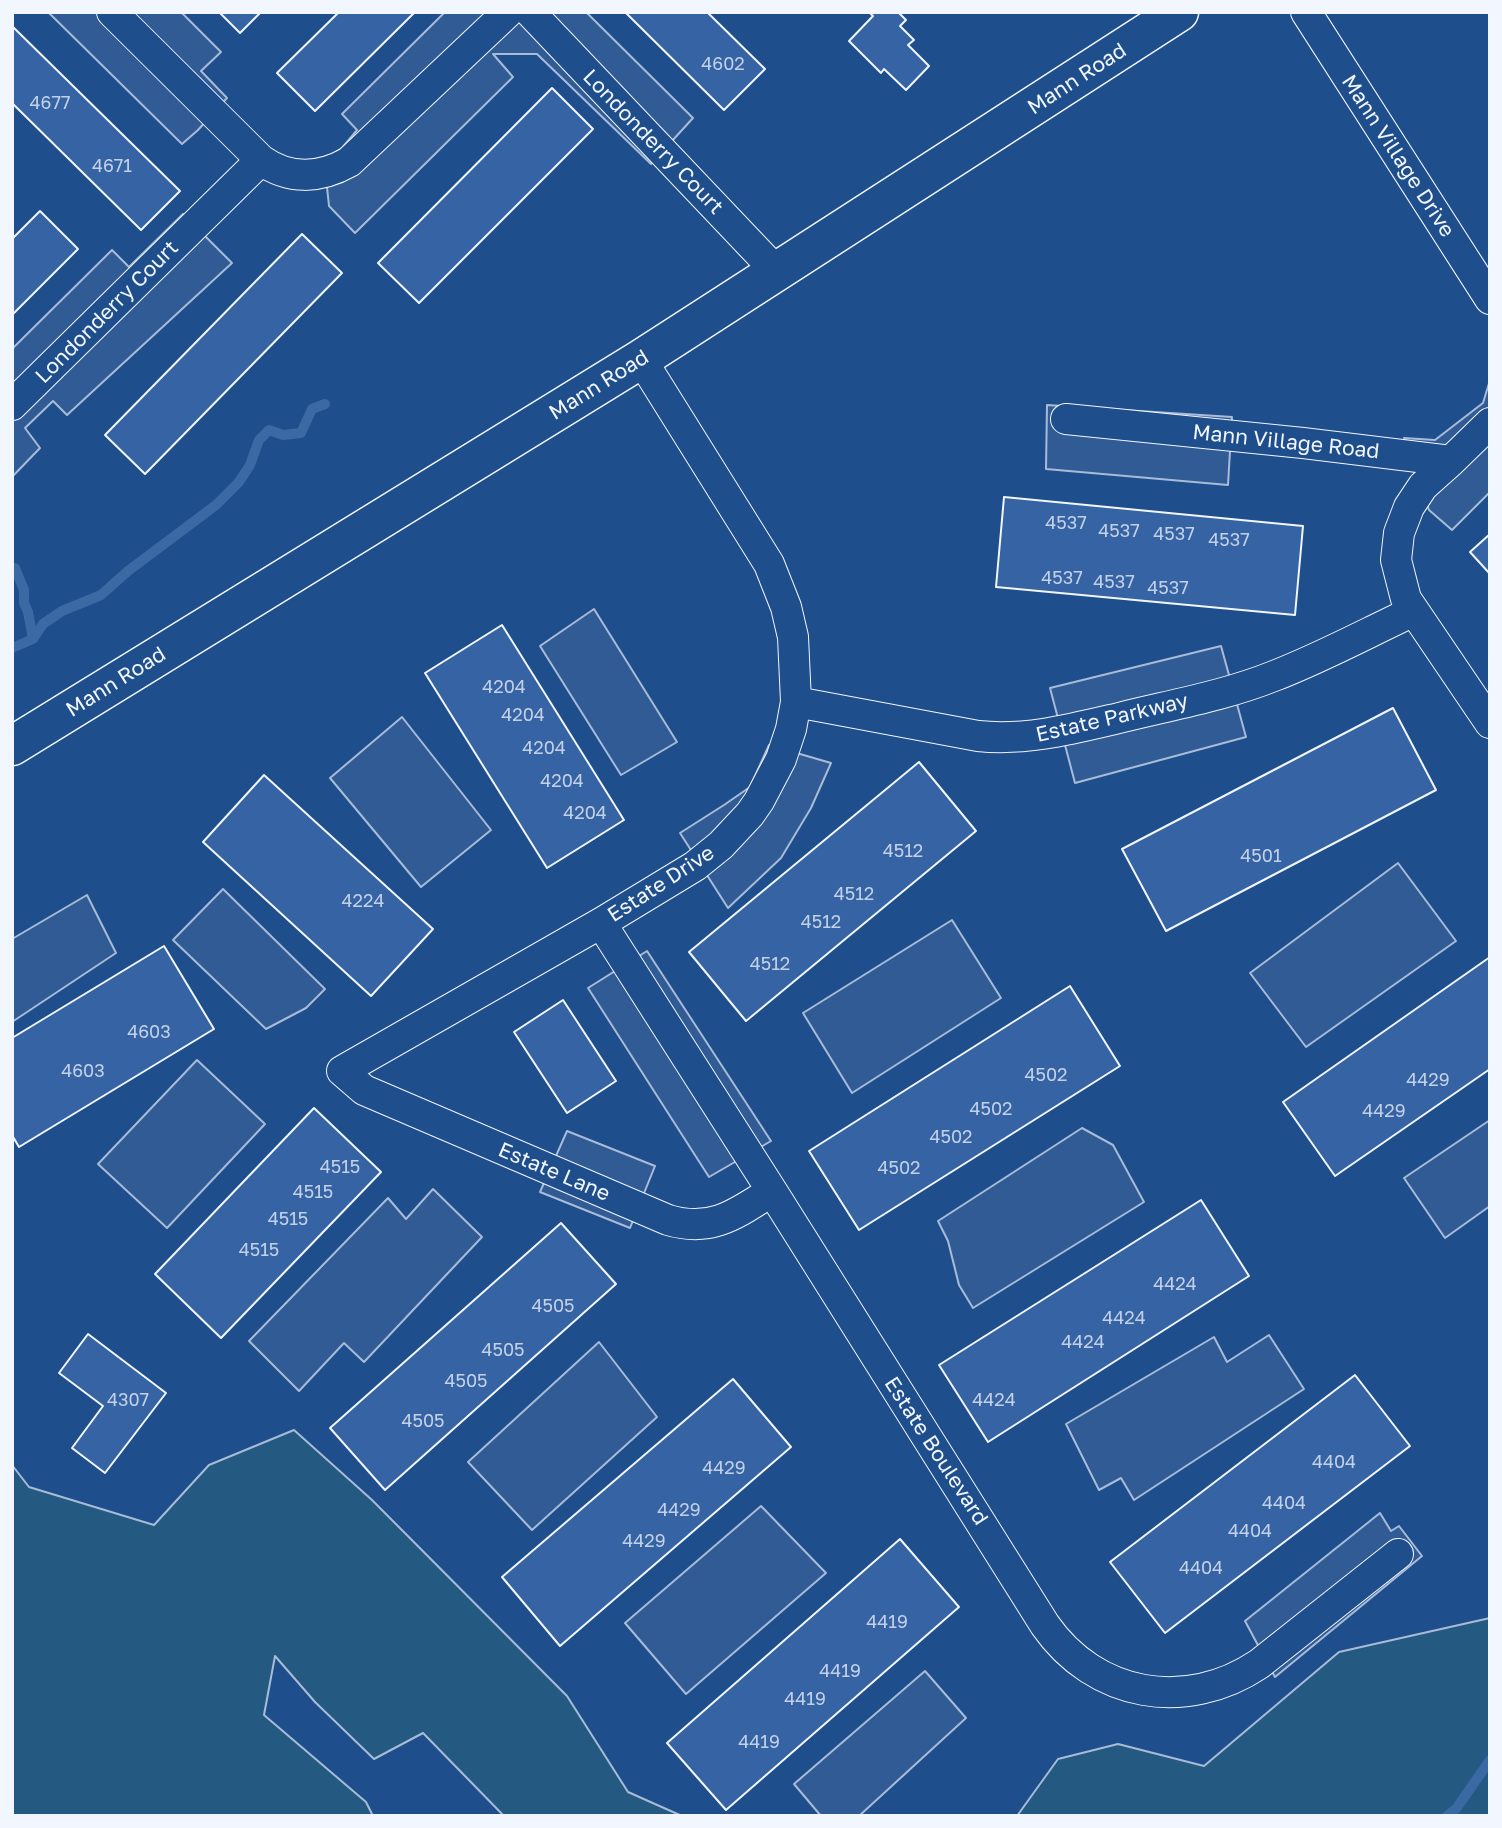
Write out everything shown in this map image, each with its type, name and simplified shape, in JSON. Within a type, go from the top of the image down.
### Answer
[{"type":"main road","name":"Mann Road","points":[[12,746],[641,359],[1179,12]]},
{"type":"street","points":[[113,12],[261,160],[282,171],[304,176],[328,172],[349,162],[508,12]]},
{"type":"street","name":"Londonderry Court","points":[[530,12],[777,272]]},
{"type":"street","name":"Mann Village Drive","points":[[1306,12],[1490,299]]},
{"type":"street","name":"Londonderry Court","points":[[12,405],[261,160]]},
{"type":"street","name":"Estate Drive","points":[[342,1071],[695,866],[740,825],[759,801],[781,759],[796,702],[793,637],[786,607],[769,564],[641,359]]},
{"type":"street","name":"Mann Village Road","points":[[1066,419],[1451,461]]},
{"type":"street","points":[[1490,423],[1423,486],[1416,496],[1399,533],[1396,560],[1406,599],[1490,723]]},
{"type":"street","name":"Estate Parkway","points":[[796,702],[989,737],[1024,737],[1058,732],[1233,690],[1272,677],[1413,611]]},
{"type":"street","name":"Estate Boulevard","points":[[601,923],[1045,1625],[1066,1651],[1106,1678],[1137,1689],[1169,1693],[1200,1690],[1232,1679],[1259,1664],[1398,1555]]},
{"type":"street","name":"Estate Lane","points":[[342,1071],[364,1090],[668,1220],[692,1224],[720,1221],[735,1215],[772,1191]]},
{"type":"shaded area","points":[[48,12],[181,12],[221,52],[201,71],[227,98],[182,144]]},
{"type":"shaded area","points":[[445,12],[586,12],[693,118],[651,164],[537,54],[493,54],[513,77],[355,233],[329,206],[324,159],[342,148],[357,130],[342,114]]},
{"type":"shaded area","points":[[183,214],[232,263],[67,415],[53,401],[25,428],[40,448],[12,477],[12,349],[112,250],[129,267]]},
{"type":"shaded area","points":[[1490,380],[1490,492],[1452,530],[1429,510],[1404,438],[1435,440],[1483,403]]},
{"type":"shaded area","points":[[1047,405],[1232,417],[1228,485],[1046,469]]},
{"type":"shaded area","points":[[594,609],[677,742],[621,775],[540,646]]},
{"type":"shaded area","points":[[1221,646],[1246,737],[1075,783],[1050,688]]},
{"type":"shaded area","points":[[402,717],[491,830],[421,887],[330,778]]},
{"type":"shaded area","points":[[769,745],[831,763],[811,808],[781,858],[728,908],[680,833],[750,787]]},
{"type":"shaded area","points":[[1398,863],[1456,941],[1306,1047],[1250,973]]},
{"type":"shaded area","points":[[223,889],[325,989],[306,1008],[266,1029],[173,940]]},
{"type":"shaded area","points":[[87,895],[116,953],[12,1022],[12,939]]},
{"type":"shaded area","points":[[952,920],[1001,998],[852,1093],[803,1013]]},
{"type":"shaded area","points":[[647,951],[771,1141],[709,1177],[588,988]]},
{"type":"shaded area","points":[[197,1060],[265,1124],[167,1228],[98,1164]]},
{"type":"shaded area","points":[[1490,1120],[1490,1206],[1445,1238],[1404,1178]]},
{"type":"shaded area","points":[[1082,1128],[1113,1145],[1144,1202],[973,1308],[959,1285],[948,1241],[938,1221]]},
{"type":"shaded area","points":[[567,1131],[655,1166],[630,1228],[540,1192]]},
{"type":"shaded area","points":[[433,1189],[482,1237],[364,1362],[344,1343],[299,1391],[249,1341],[388,1198],[406,1219]]},
{"type":"shaded area","points":[[1269,1335],[1304,1389],[1134,1500],[1121,1478],[1099,1490],[1066,1424],[1214,1337],[1227,1362]]},
{"type":"shaded area","points":[[599,1342],[657,1417],[532,1530],[468,1462]]},
{"type":"shaded area","points":[[294,1430],[372,1500],[567,1696],[628,1792],[682,1816],[504,1816],[423,1733],[374,1759],[315,1702],[275,1656],[264,1715],[366,1802],[373,1816],[12,1816],[12,1465],[29,1487],[154,1525],[209,1465]]},
{"type":"shaded area","points":[[761,1506],[826,1573],[686,1694],[625,1623]]},
{"type":"shaded area","points":[[1380,1513],[1391,1531],[1399,1526],[1422,1556],[1275,1677],[1245,1621]]},
{"type":"shaded area","points":[[1490,1618],[1490,1816],[1017,1816],[1058,1759],[1118,1744],[1204,1766],[1339,1652]]},
{"type":"shaded area","points":[[925,1671],[966,1718],[859,1816],[821,1816],[794,1784]]},
{"type":"building","points":[[219,12],[261,12],[240,33]]},
{"type":"building","points":[[339,12],[415,12],[315,111],[277,73]]},
{"type":"building","points":[[625,12],[707,12],[765,69],[724,110]]},
{"type":"building","points":[[869,12],[898,12],[906,20],[900,26],[914,40],[908,45],[929,66],[906,90],[884,69],[881,73],[849,41],[873,16]]},
{"type":"building","points":[[12,26],[180,191],[141,230],[12,103]]},
{"type":"building","points":[[552,88],[593,129],[419,303],[378,263]]},
{"type":"building","points":[[40,211],[78,249],[12,315],[12,239]]},
{"type":"building","points":[[302,234],[342,273],[145,474],[105,435]]},
{"type":"building","points":[[1004,497],[1303,526],[1295,615],[996,587]]},
{"type":"building","points":[[1490,534],[1490,574],[1470,552]]},
{"type":"building","points":[[502,625],[624,820],[547,868],[425,673]]},
{"type":"building","points":[[1393,708],[1436,790],[1166,931],[1122,849]]},
{"type":"building","points":[[919,762],[976,831],[746,1021],[689,952]]},
{"type":"building","points":[[264,775],[433,929],[371,996],[203,842]]},
{"type":"building","points":[[164,946],[214,1029],[19,1147],[12,1135],[12,1038]]},
{"type":"building","points":[[1490,957],[1490,1069],[1335,1176],[1283,1102]]},
{"type":"building","points":[[1070,986],[1120,1066],[859,1230],[809,1151]]},
{"type":"building","points":[[563,1000],[616,1081],[567,1113],[514,1032]]},
{"type":"building","points":[[314,1108],[381,1172],[221,1338],[155,1274]]},
{"type":"building","points":[[1201,1200],[1249,1276],[988,1442],[939,1365]]},
{"type":"building","points":[[561,1223],[616,1284],[385,1490],[330,1428]]},
{"type":"building","points":[[88,1334],[166,1393],[105,1473],[72,1448],[103,1406],[59,1373]]},
{"type":"building","points":[[1355,1375],[1410,1446],[1165,1633],[1110,1562]]},
{"type":"building","points":[[733,1379],[791,1447],[560,1646],[502,1577]]},
{"type":"building","points":[[900,1539],[959,1607],[726,1810],[667,1743]]},
{"type":"waterway","points":[[12,648],[33,639],[43,624],[62,611],[101,595],[128,571],[216,505],[239,482],[250,465],[259,440],[269,430],[283,435],[301,433],[312,409],[325,404]]},
{"type":"waterway","points":[[15,568],[24,590],[24,603],[33,639]]},
{"type":"waterway","points":[[1447,1816],[1456,1809],[1490,1760]]}]
